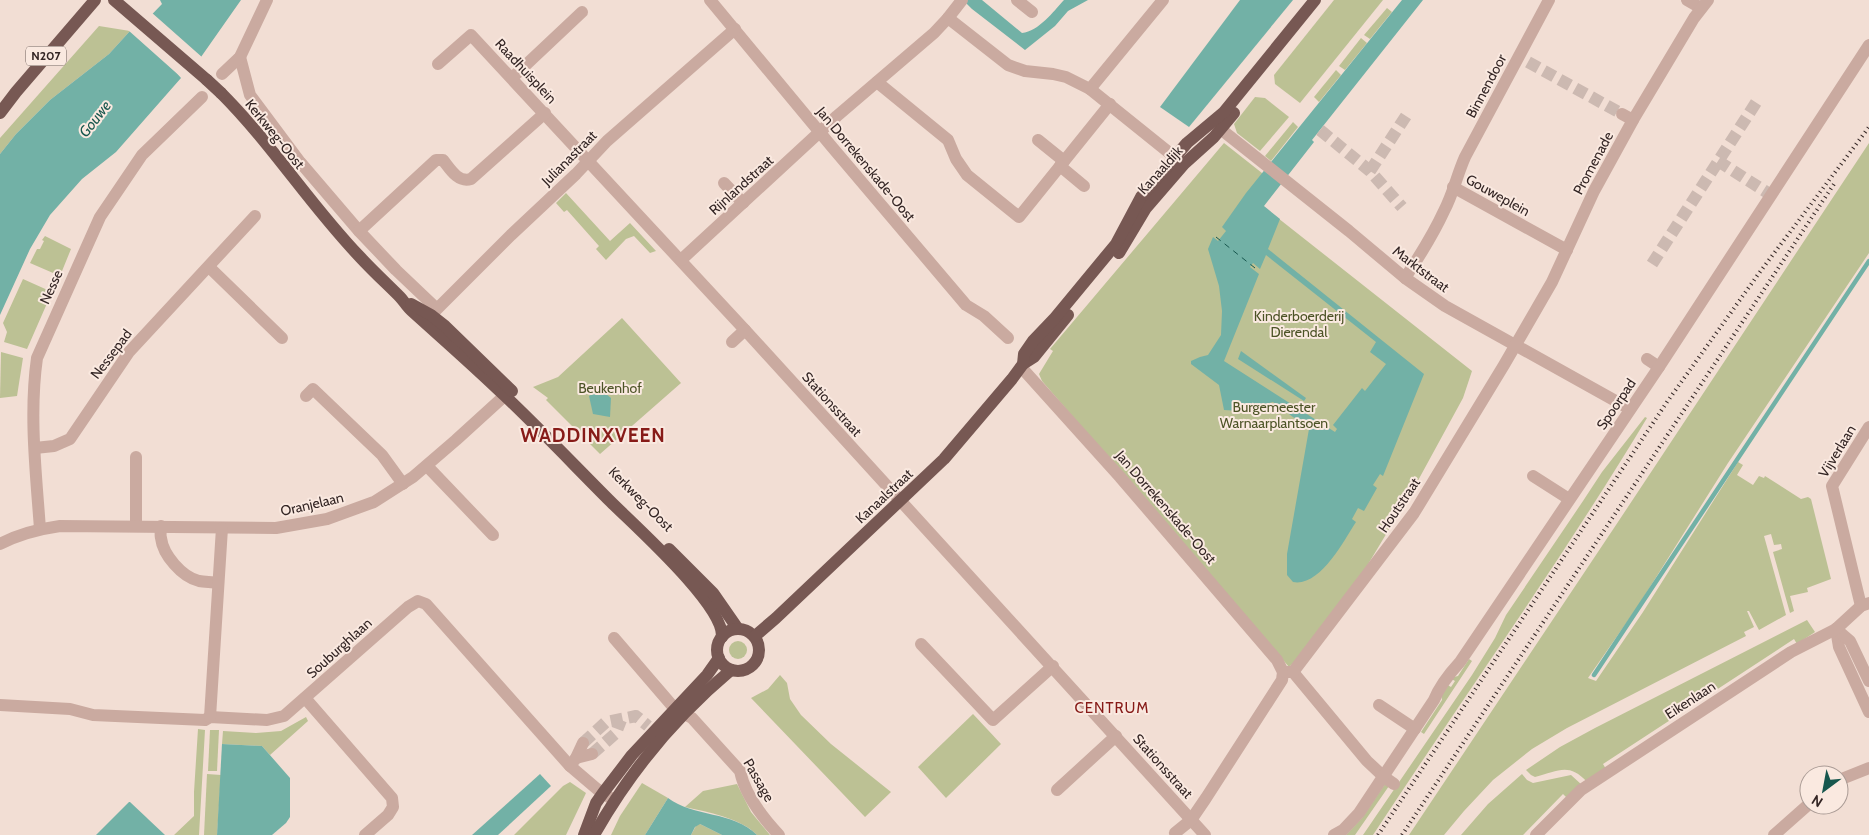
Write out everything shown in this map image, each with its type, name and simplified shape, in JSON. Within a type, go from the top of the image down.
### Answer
[{"type":"main road","name":"N207","points":[[0,113],[95,0]]},
{"type":"main road","name":"Kanaaldijk","points":[[1216,126],[1224,112],[1315,0]]},
{"type":"main road","name":"Kanaaldijk","points":[[1022,365],[1026,350],[1116,244],[1141,197],[1216,126],[1325,0]]},
{"type":"main road","name":"Kerkweg-Oost","points":[[118,3],[221,93],[264,141],[304,195],[335,231],[402,299],[410,310],[508,393],[704,583],[738,629]]},
{"type":"main road","name":"Kerkweg-Oost","points":[[402,299],[434,311],[445,326],[508,393],[705,599],[717,617],[722,630],[722,637]]},
{"type":"main road","name":"Kanaalstraat","points":[[755,636],[944,459],[1022,365]]},
{"type":"main road","points":[[746,630],[755,636],[760,652],[755,663],[746,670],[731,670],[724,666],[719,658],[717,648],[722,637],[728,631],[746,630]]},
{"type":"main road","points":[[681,711],[719,658]]},
{"type":"main road","points":[[584,835],[593,809],[632,756],[655,732],[731,670]]},
{"type":"main road","points":[[594,835],[614,800],[651,749],[655,732]]},
{"type":"street","points":[[222,74],[240,57],[267,0]]},
{"type":"street","name":"Jan Dorrekenskade-Oost","points":[[710,0],[966,305],[984,316],[1008,338]]},
{"type":"street","points":[[1017,0],[1032,12]]},
{"type":"street","points":[[1090,89],[1163,0]]},
{"type":"street","name":"Binnendoor","points":[[1453,187],[1465,157],[1523,60],[1549,0]]},
{"type":"street","points":[[1687,0],[1704,4]]},
{"type":"street","name":"Rijnlandstraat","points":[[681,260],[820,132],[934,33],[961,1]]},
{"type":"street","name":"Promenade","points":[[1516,346],[1552,282],[1627,117],[1704,4]]},
{"type":"street","points":[[512,78],[582,12]]},
{"type":"street","points":[[948,18],[1008,65],[1025,71],[1066,77],[1090,89],[1179,160]]},
{"type":"street","name":"Julianastraat","points":[[434,311],[637,113],[735,29]]},
{"type":"street","name":"Raadhuisplein","points":[[438,64],[471,35],[588,161]]},
{"type":"street","name":"Spoorpad","points":[[1334,835],[1353,821],[1389,781],[1438,690],[1466,653],[1660,365],[1869,45]]},
{"type":"street","name":"Kerkweg-Oost","points":[[240,57],[250,95],[300,162],[359,231],[434,311]]},
{"type":"street","points":[[877,82],[948,140],[956,159],[967,175],[1019,217],[1110,104]]},
{"type":"street","name":"Nesse","points":[[40,529],[33,379],[36,358],[100,217],[142,155],[200,98]]},
{"type":"street","points":[[359,231],[436,160],[443,160],[460,179],[466,181],[545,113]]},
{"type":"street","name":"Marktstraat","points":[[1216,126],[1405,278],[1445,306],[1630,409]]},
{"type":"street","points":[[1038,140],[1084,186]]},
{"type":"street","name":"Stationsstraat","points":[[588,161],[1053,666],[1205,835]]},
{"type":"street","points":[[724,183],[743,203]]},
{"type":"street","name":"Gouweplein","points":[[1405,278],[1445,210],[1453,187],[1567,250]]},
{"type":"street","name":"Nessepad","points":[[35,448],[54,446],[70,439],[129,352],[255,216]]},
{"type":"street","points":[[208,267],[282,338]]},
{"type":"street","points":[[732,342],[745,330]]},
{"type":"street","name":"Houtstraat","points":[[1288,672],[1414,513],[1516,346]]},
{"type":"street","points":[[1649,357],[1660,365]]},
{"type":"street","name":"Jan Dorrekenskade-Oost","points":[[1022,365],[1120,476],[1277,660],[1367,761],[1389,781]]},
{"type":"street","points":[[306,396],[313,389],[382,455],[403,484]]},
{"type":"street","name":"Oranjelaan","points":[[0,544],[40,529],[68,526],[276,528],[327,519],[374,502],[403,484],[427,466],[508,393]]},
{"type":"street","name":"Vijverlaan","points":[[1865,604],[1832,486],[1869,428]]},
{"type":"street","points":[[136,457],[136,526]]},
{"type":"street","points":[[427,466],[493,535]]},
{"type":"street","points":[[1533,476],[1569,499]]},
{"type":"street","points":[[161,526],[161,538],[165,551],[184,574],[197,581],[218,583]]},
{"type":"street","points":[[210,717],[222,528]]},
{"type":"street","name":"Souburghlaan","points":[[0,705],[70,709],[93,715],[204,720],[210,717],[267,720],[284,716],[408,607],[418,601],[426,604],[573,762],[603,793],[614,800]]},
{"type":"street","name":"Eikenlaan","points":[[1536,835],[1584,788],[1791,652],[1836,629],[1865,604]]},
{"type":"street","points":[[1836,629],[1850,640],[1869,682]]},
{"type":"street","points":[[1836,629],[1839,647],[1869,712]]},
{"type":"street","name":"Passage","points":[[614,638],[740,772],[742,780],[764,819],[779,835]]},
{"type":"street","points":[[921,644],[993,720],[1053,666]]},
{"type":"street","points":[[1191,820],[1288,672]]},
{"type":"street","points":[[305,698],[392,798],[393,807],[388,815],[365,835]]},
{"type":"street","points":[[1379,706],[1416,729]]},
{"type":"street","points":[[1057,790],[1116,736]]},
{"type":"street","points":[[573,762],[583,743]]},
{"type":"street","points":[[573,762],[592,754]]},
{"type":"street","points":[[1849,776],[1869,768]]},
{"type":"street","points":[[1774,835],[1799,813]]},
{"type":"street","name":"Stationsstraat","points":[[1176,835],[1175,833],[1191,820]]},
{"type":"green space","points":[[1334,0],[1383,0],[1300,103],[1275,84],[1274,75]]},
{"type":"green space","points":[[1387,8],[1392,12],[1370,39],[1364,35]]},
{"type":"green space","points":[[99,26],[130,31],[109,54],[50,100],[16,134],[0,154],[0,138]]},
{"type":"green space","points":[[1361,38],[1367,43],[1345,70],[1339,66]]},
{"type":"green space","points":[[1336,70],[1341,75],[1319,102],[1314,97]]},
{"type":"green space","points":[[1255,97],[1265,98],[1289,117],[1260,151],[1237,133],[1234,124]]},
{"type":"green space","points":[[1293,122],[1298,127],[1271,161],[1265,156]]},
{"type":"green space","name":"Burgemeester Warnaarplantsoen","points":[[1224,143],[1262,173],[1264,207],[1472,371],[1463,398],[1415,486],[1361,576],[1289,667],[1042,381],[1039,374],[1053,351],[1050,349]]},
{"type":"green space","points":[[1869,143],[1869,253],[1728,463],[1638,606],[1588,678],[1596,681],[1643,612],[1738,462],[1743,465],[1737,475],[1753,485],[1759,476],[1764,478],[1765,476],[1801,499],[1808,497],[1811,499],[1831,579],[1807,588],[1808,592],[1790,596],[1794,611],[1790,613],[1773,552],[1782,549],[1781,544],[1774,545],[1771,534],[1764,536],[1786,615],[1759,630],[1749,611],[1747,611],[1754,627],[1744,632],[1746,636],[1567,728],[1532,749],[1493,780],[1444,835],[1409,835],[1618,522]]},
{"type":"green space","points":[[566,193],[610,241],[630,223],[656,251],[650,253],[634,236],[626,239],[606,260],[596,249],[599,246],[567,210],[564,212],[556,203]]},
{"type":"green space","points":[[45,236],[71,249],[60,276],[30,263],[37,249],[40,249]]},
{"type":"green space","points":[[23,279],[52,292],[27,349],[4,342],[7,332],[3,323]]},
{"type":"green space","name":"Beukenhof","points":[[622,318],[681,383],[600,454],[546,400],[548,398],[533,387],[558,377]]},
{"type":"green space","points":[[1,352],[23,358],[17,396],[0,398]]},
{"type":"green space","points":[[1645,417],[1647,418],[1581,524],[1373,835],[1363,835],[1472,675],[1495,638],[1506,615],[1602,472]]},
{"type":"green space","points":[[1807,620],[1815,632],[1797,644],[1794,639],[1603,764],[1606,769],[1587,782],[1575,772],[1569,770],[1535,777],[1526,770],[1560,747],[1595,728]]},
{"type":"green space","points":[[738,641],[744,644],[747,650],[744,656],[738,659],[732,656],[729,650],[732,644]]},
{"type":"green space","points":[[1469,659],[1472,661],[1424,734],[1421,732],[1442,700],[1441,692],[1446,684],[1451,687],[1455,681],[1450,678],[1458,676]]},
{"type":"green space","points":[[780,675],[787,683],[790,699],[801,715],[831,744],[891,792],[865,817],[751,698],[768,689]]},
{"type":"green space","points":[[973,714],[1001,744],[946,798],[918,767]]},
{"type":"green space","points":[[306,717],[308,721],[270,755],[262,746],[222,744],[223,731],[256,733],[281,731]]},
{"type":"green space","points":[[198,729],[205,730],[199,835],[174,835],[194,816]]},
{"type":"green space","points":[[210,730],[219,730],[217,771],[208,771]]},
{"type":"green space","points":[[207,774],[221,775],[217,835],[204,835]]},
{"type":"green space","points":[[1522,774],[1533,783],[1571,775],[1582,785],[1567,798],[1563,794],[1523,835],[1461,835],[1488,804]]},
{"type":"green space","points":[[570,782],[586,793],[566,835],[514,835],[563,786]]},
{"type":"green space","points":[[642,783],[668,798],[645,835],[611,835],[620,816]]},
{"type":"green space","points":[[737,784],[751,812],[770,835],[757,835],[733,820],[685,807],[703,791]]},
{"type":"green space","points":[[1385,784],[1389,786],[1355,835],[1346,835],[1362,818]]},
{"type":"green space","points":[[697,824],[700,824],[722,835],[691,835]]},
{"type":"water","name":"Gouwe","points":[[160,0],[241,0],[201,57],[195,52],[176,72],[181,78],[116,152],[82,179],[50,215],[30,249],[0,315],[0,154],[16,134],[50,100],[109,54],[130,31],[134,33],[162,4]]},
{"type":"water","points":[[963,0],[982,0],[1022,33],[1028,32],[1040,25],[1064,0],[1088,0],[1068,11],[1055,26],[1025,50]]},
{"type":"water","points":[[1240,0],[1293,0],[1189,127],[1160,107]]},
{"type":"water","points":[[1402,0],[1423,0],[1312,140],[1314,142],[1264,206],[1280,219],[1268,249],[1424,374],[1383,476],[1380,474],[1373,485],[1377,488],[1364,511],[1358,508],[1352,519],[1356,522],[1330,561],[1312,578],[1303,582],[1293,582],[1287,575],[1287,554],[1309,429],[1273,402],[1241,411],[1224,410],[1219,385],[1191,364],[1191,361],[1208,355],[1221,335],[1222,311],[1219,286],[1208,249],[1213,237],[1218,241],[1226,231],[1222,227],[1246,193]],"holes":[[[1266,255],[1376,342],[1370,352],[1386,364],[1365,391],[1362,388],[1333,425],[1337,429],[1335,432],[1224,361],[1259,274],[1250,267],[1253,263],[1260,269]]]},
{"type":"water","points":[[1241,351],[1306,398],[1304,401],[1238,359]]},
{"type":"water","points":[[600,389],[611,398],[610,417],[593,414],[589,396]]},
{"type":"water","points":[[222,744],[262,746],[290,778],[290,817],[272,835],[217,835]]},
{"type":"water","points":[[540,774],[551,786],[498,835],[472,835]]},
{"type":"water","points":[[668,798],[689,808],[736,822],[747,827],[757,835],[722,835],[700,824],[695,827],[691,835],[645,835]]},
{"type":"water","points":[[130,802],[165,835],[96,835]]},
{"type":"pier","points":[[151,12],[203,58],[200,59],[194,54],[179,72],[183,79],[128,30],[130,28],[134,30]]},
{"type":"waterway","points":[[1594,675],[1869,261]]},
{"type":"ferry route","points":[[1216,237],[1255,268]]},
{"type":"tunnel","points":[[1528,62],[1622,114]]},
{"type":"tunnel","points":[[1652,264],[1759,98]]},
{"type":"tunnel","points":[[1370,171],[1406,116]]},
{"type":"tunnel","points":[[1320,130],[1370,171],[1402,207]]},
{"type":"tunnel","points":[[1718,161],[1771,195]]},
{"type":"tunnel","points":[[583,743],[606,722],[636,716],[648,726]]},
{"type":"tunnel","points":[[592,754],[616,733],[621,720]]},
{"type":"railway","points":[[1378,835],[1667,402],[1757,276],[1869,127]]},
{"type":"railway","points":[[1402,835],[1834,184]]},
{"type":"district","name":"WADDINXVEEN","points":[[593,435]]},
{"type":"district","name":"CENTRUM","points":[[1112,708]]},
{"type":"park label","name":"Kinderboerderij Dierendal","points":[[1299,324]]}]
